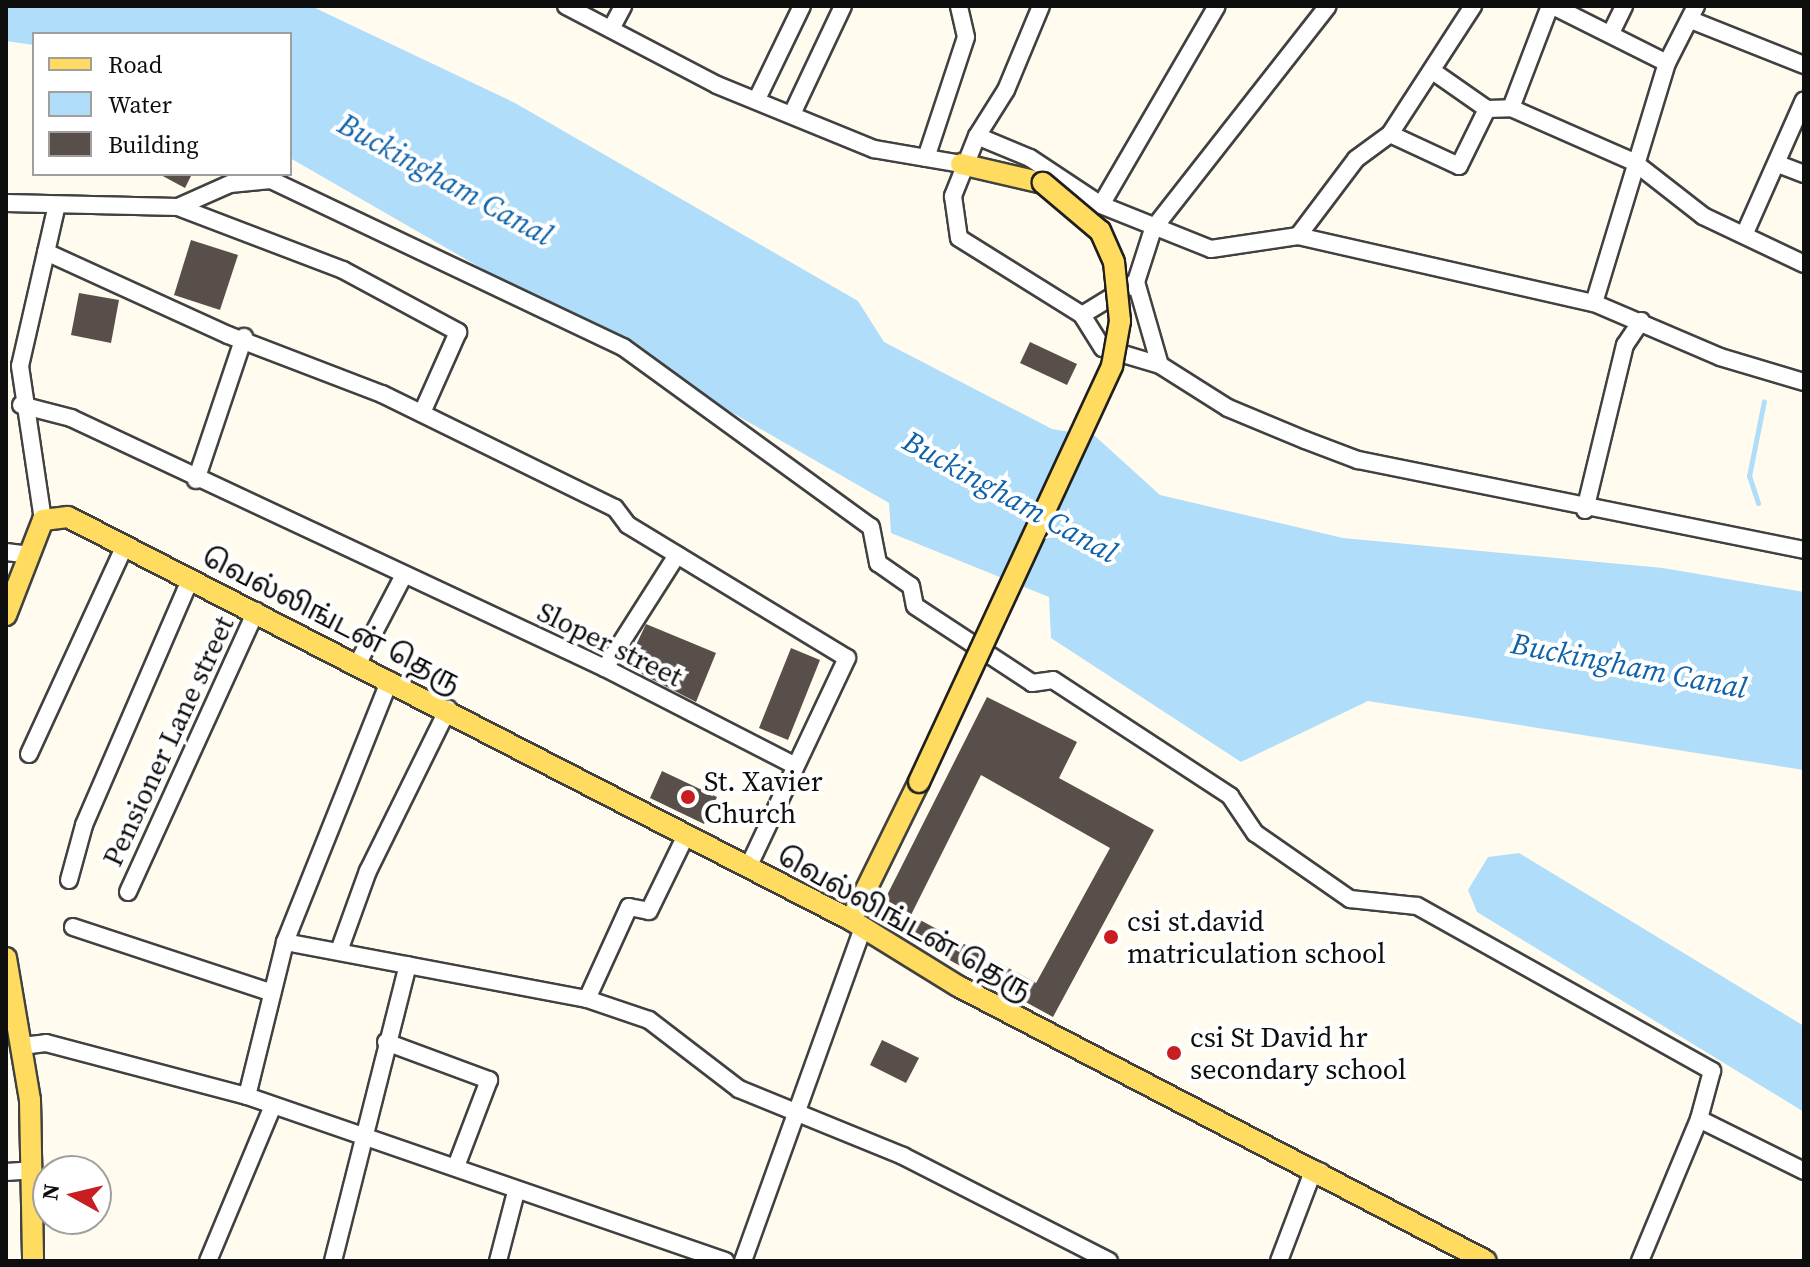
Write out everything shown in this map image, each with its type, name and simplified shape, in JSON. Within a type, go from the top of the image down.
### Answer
[{"type":"main road","points":[[856,926],[919,782],[1112,366],[1120,321],[1114,262],[1100,231],[1043,183],[961,164]]},
{"type":"main road","name":"வெல்லிங்டன் தெரு","points":[[43,520],[68,517],[358,663],[1314,1169]]},
{"type":"main road","points":[[6,615],[43,520]]},
{"type":"main road","points":[[6,958],[22,1046],[32,1170]]},
{"type":"main road","points":[[1340,1183],[1486,1261]]},
{"type":"main road","points":[[33,1235],[33,1261]]},
{"type":"street","points":[[566,6],[757,99],[874,149],[961,164]]},
{"type":"street","points":[[611,29],[623,6]]},
{"type":"street","points":[[757,99],[802,6]]},
{"type":"street","points":[[792,114],[843,6]]},
{"type":"street","points":[[926,158],[966,37],[959,6]]},
{"type":"street","points":[[1041,6],[1006,90],[961,164],[952,223],[959,238],[1082,315],[1103,348],[1160,365],[1228,408],[1358,460],[1585,510],[1804,550]]},
{"type":"street","points":[[1101,205],[1217,6]]},
{"type":"street","points":[[1160,365],[1136,282],[1153,229],[1328,6]]},
{"type":"street","points":[[1298,236],[1356,159],[1390,134],[1434,72],[1473,6]]},
{"type":"street","points":[[1511,108],[1551,6],[1667,63]]},
{"type":"street","points":[[1611,33],[1624,6]]},
{"type":"street","points":[[1594,303],[1634,162],[1667,63],[1693,13],[1804,65]]},
{"type":"street","points":[[1434,72],[1487,109],[1511,108],[1634,162],[1703,216],[1745,233],[1804,264]]},
{"type":"street","points":[[1745,233],[1804,100]]},
{"type":"street","points":[[1390,134],[1459,166],[1487,109]]},
{"type":"street","points":[[977,136],[1030,158],[1101,205],[1153,229],[1211,249],[1298,236],[1594,303],[1720,357],[1804,382]]},
{"type":"street","points":[[1778,164],[1804,174]]},
{"type":"street","points":[[178,207],[230,184],[271,180],[623,347],[871,527],[878,563],[911,586],[915,606],[1032,683],[1053,680],[1230,796],[1255,833],[1322,882],[1373,906],[1417,906],[1712,1071],[1699,1119],[1640,1261]]},
{"type":"street","points":[[6,203],[56,209],[178,207],[343,270],[458,332],[422,413]]},
{"type":"street","points":[[43,520],[21,405],[28,311],[56,209]]},
{"type":"street","points":[[46,252],[422,413],[615,508],[677,555],[847,658],[792,764],[748,867]]},
{"type":"street","points":[[1082,315],[1136,282]]},
{"type":"street","points":[[1585,510],[1625,345],[1641,321]]},
{"type":"street","points":[[196,480],[244,337]]},
{"type":"street","name":"Sloper street","points":[[21,405],[71,418],[403,577],[605,668],[792,764]]},
{"type":"street","points":[[29,754],[125,545]]},
{"type":"street","points":[[6,552],[30,555]]},
{"type":"street","points":[[605,668],[677,555]]},
{"type":"street","points":[[358,663],[403,577]]},
{"type":"street","points":[[69,880],[84,825],[191,578]]},
{"type":"street","name":"Pensioner Lane street","points":[[128,892],[256,611]]},
{"type":"street","points":[[247,1096],[285,942],[390,680]]},
{"type":"street","points":[[339,951],[368,871],[448,709]]},
{"type":"street","points":[[587,999],[629,907],[649,911],[686,835]]},
{"type":"street","points":[[743,1261],[856,926]]},
{"type":"street","points":[[73,927],[272,993]]},
{"type":"street","points":[[285,942],[587,999],[649,1020],[710,1072],[793,1108],[1109,1261]]},
{"type":"street","points":[[333,1261],[360,1131],[408,965]]},
{"type":"street","points":[[386,1042],[489,1080],[457,1164]]},
{"type":"street","points":[[22,1046],[46,1043],[247,1096],[272,1108],[360,1131],[457,1164],[516,1192],[725,1261]]},
{"type":"street","points":[[208,1261],[272,1108]]},
{"type":"street","points":[[1699,1119],[1804,1171]]},
{"type":"street","points":[[1279,1261],[1314,1169],[1340,1183]]},
{"type":"street","points":[[6,1172],[32,1170]]},
{"type":"street","points":[[498,1261],[516,1192]]},
{"type":"water","name":"Buckingham Canal","points":[[6,6],[311,6],[515,103],[858,301],[884,342],[1052,429],[1095,436],[1160,495],[1343,538],[1663,568],[1804,592],[1804,770],[1368,701],[1241,762],[1051,638],[1049,597],[891,533],[889,503],[292,159],[292,32],[32,32],[32,45],[6,41]]},
{"type":"water","points":[[1519,853],[1804,1026],[1804,1112],[1477,912],[1468,890],[1488,857]]},
{"type":"building","points":[[163,176],[191,176],[185,188]]},
{"type":"building","points":[[191,240],[238,255],[220,310],[174,295]]},
{"type":"building","points":[[79,293],[119,300],[111,343],[71,335]]},
{"type":"building","points":[[1030,342],[1077,364],[1067,385],[1020,363]]},
{"type":"building","points":[[646,624],[716,653],[696,702],[626,666]]},
{"type":"building","points":[[791,648],[820,660],[788,740],[759,728]]},
{"type":"building","points":[[987,697],[1077,742],[1059,778],[1154,830],[1053,1017],[875,919]],"holes":[[[981,775],[1110,848],[1036,983],[911,915]]]},
{"type":"building","points":[[662,771],[717,797],[704,824],[650,798]]},
{"type":"building","points":[[882,1040],[919,1058],[906,1083],[870,1065]]},
{"type":"waterway","points":[[1758,503],[1749,476],[1764,401]]},
{"type":"place","name":"St. Xavier Church","points":[[688,797]]},
{"type":"place","name":"csi st.david matriculation school","points":[[1111,937]]},
{"type":"place","name":"csi St David hr secondary school","points":[[1174,1053]]}]
